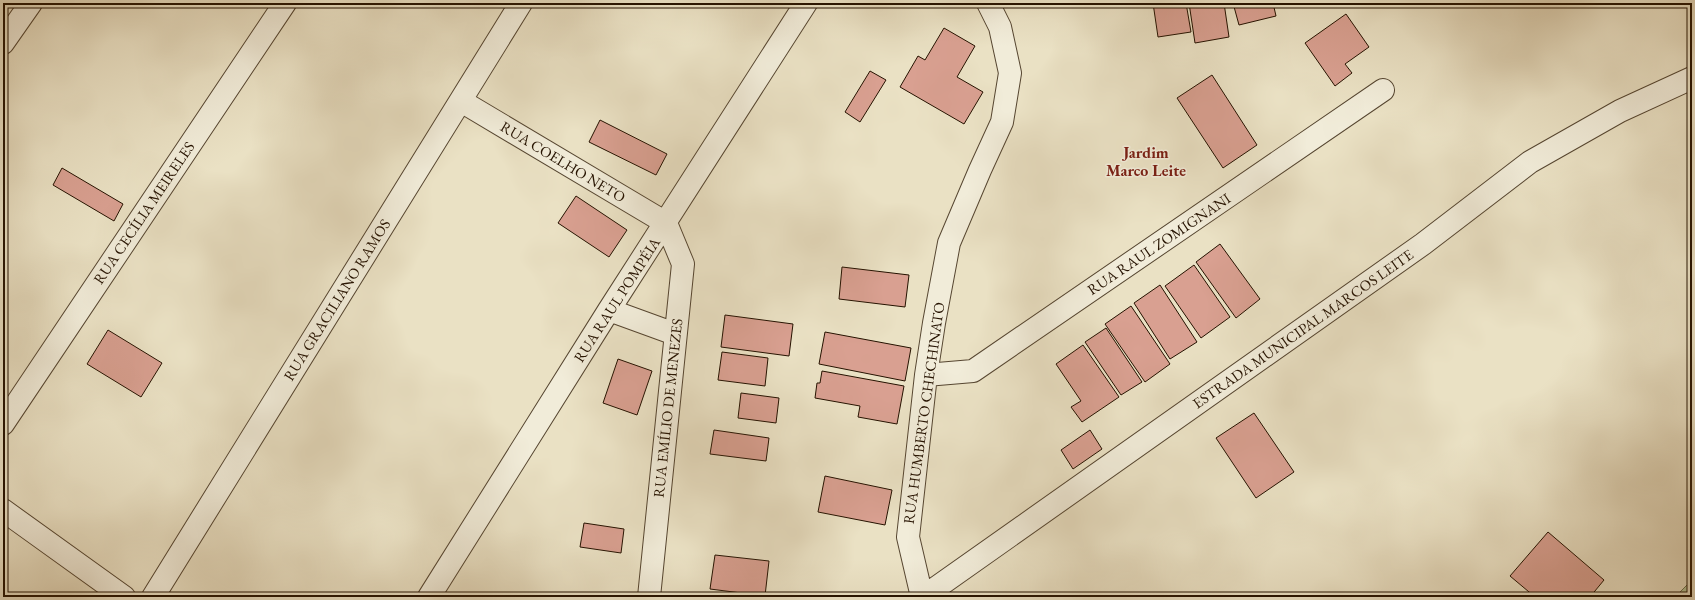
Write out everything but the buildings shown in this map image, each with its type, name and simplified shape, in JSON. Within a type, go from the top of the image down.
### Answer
[{"type":"street","points":[[3,43],[31,3]]},
{"type":"street","name":"RUA CECÍLIA MEIRELES","points":[[3,424],[285,3]]},
{"type":"street","name":"RUA GRACILIANO RAMOS","points":[[152,597],[521,3]]},
{"type":"street","name":"RUA RAUL POMPÉIA","points":[[429,597],[609,310],[806,3]]},
{"type":"street","name":"RUA HUMBERTO CHECHINATO","points":[[923,597],[908,537],[926,375],[949,243],[1002,122],[1010,73],[1000,27],[988,3]]},
{"type":"street","name":"ESTRADA MUNICIPAL MARCOS LEITE","points":[[923,597],[1423,244],[1530,162],[1620,111],[1692,78]]},
{"type":"street","name":"RUA RAUL ZOMIGNANI","points":[[926,375],[973,371],[1383,90]]},
{"type":"street","name":"RUA COELHO NETO","points":[[461,101],[666,223]]},
{"type":"street","name":"RUA EMÍLIO DE MENEZES","points":[[649,597],[683,264],[666,223]]},
{"type":"street","points":[[609,310],[675,334]]},
{"type":"street","points":[[3,510],[124,597]]},
{"type":"green space","points":[[1692,582],[1692,597],[1675,597],[1688,584]]},
{"type":"district","name":"Jardim Marco Leite","points":[[1146,161]]}]
